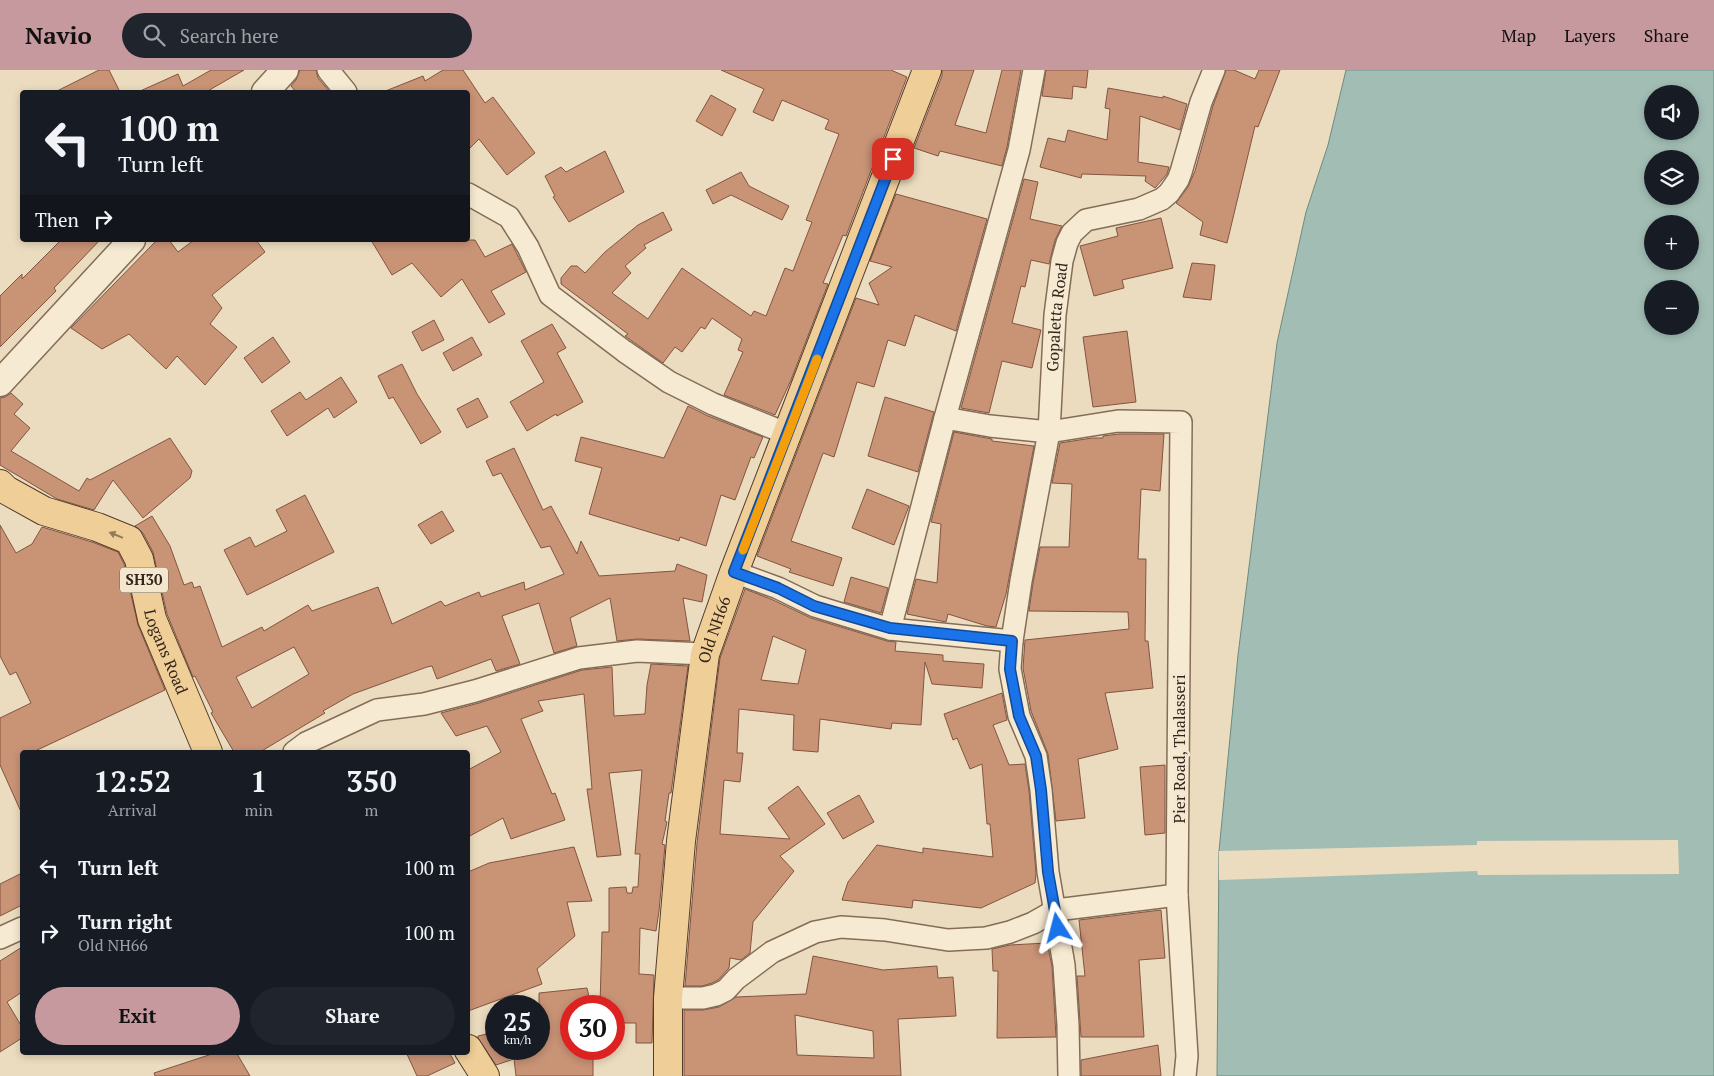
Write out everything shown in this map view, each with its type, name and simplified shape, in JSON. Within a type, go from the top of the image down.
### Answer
[{"type":"main road","name":"Old NH66","points":[[668,1076],[668,998],[681,842],[705,654],[734,572],[927,70]]},
{"type":"main road","name":"Logans Road","points":[[0,484],[6,490],[44,510],[129,540],[139,559],[152,620],[207,750]]},
{"type":"main road","points":[[470,1053],[485,1076]]},
{"type":"street","points":[[267,90],[285,70]]},
{"type":"street","points":[[328,70],[344,90]]},
{"type":"street","points":[[890,628],[945,418],[1019,150],[1034,70]]},
{"type":"street","name":"Gopaletta Road","points":[[1069,1076],[1064,965],[1048,872],[1041,790],[1036,756],[1019,716],[1010,669],[1021,581],[1049,432],[1055,315],[1062,261],[1072,233],[1086,220],[1144,207],[1162,199],[1169,193],[1181,172],[1201,102],[1214,70]]},
{"type":"street","points":[[470,195],[509,217],[528,247],[550,295],[624,351],[669,382],[713,404],[788,434]]},
{"type":"street","points":[[0,383],[130,242]]},
{"type":"street","points":[[945,418],[990,426],[1049,432]]},
{"type":"street","name":"Pier Road, Thalasseri","points":[[1049,432],[1118,421],[1181,422],[1178,895],[1187,1056],[1185,1076]]},
{"type":"street","points":[[734,572],[778,588],[814,606],[890,628],[1012,641]]},
{"type":"street","points":[[297,750],[378,710],[424,704],[475,691],[579,658],[637,651],[705,654]]},
{"type":"street","points":[[668,998],[703,998],[716,995],[726,990],[736,979],[772,952],[815,932],[841,927],[885,930],[948,940],[986,938],[1010,932],[1056,910],[1178,895]]},
{"type":"street","points":[[0,938],[20,929]]},
{"type":"water","points":[[1346,70],[1714,70],[1714,1076],[1217,1076],[1219,851],[1238,655],[1277,343],[1306,212],[1328,145]]},
{"type":"pier","points":[[1678,840],[1679,874],[1478,875],[1477,871],[1219,880],[1219,851],[1477,845],[1477,841]]},
{"type":"building","points":[[99,70],[109,70],[119,90],[59,90]]},
{"type":"building","points":[[211,70],[244,70],[209,90],[142,90],[178,74],[183,86]]},
{"type":"building","points":[[300,70],[316,70],[318,78],[328,90],[294,90],[291,86]]},
{"type":"building","points":[[443,70],[463,70],[485,103],[493,97],[535,153],[507,175],[479,139],[470,148],[470,90],[388,90],[423,76],[425,81]]},
{"type":"building","points":[[721,70],[891,70],[907,77],[846,236],[843,235],[823,283],[828,284],[791,380],[775,415],[724,395],[743,352],[738,350],[742,339],[712,318],[705,329],[701,327],[682,352],[675,347],[663,363],[625,336],[628,334],[561,284],[561,278],[571,266],[577,266],[585,273],[605,252],[638,225],[663,212],[672,230],[644,245],[646,248],[625,266],[631,273],[612,293],[648,319],[682,268],[751,316],[754,311],[766,316],[785,268],[793,271],[812,222],[806,220],[839,134],[825,129],[829,120],[782,100],[773,121],[753,112],[764,89]]},
{"type":"building","points":[[942,70],[974,70],[955,125],[986,133],[1002,70],[1021,70],[1002,166],[940,151],[938,156],[914,148],[942,76]]},
{"type":"building","points":[[1046,70],[1088,70],[1086,88],[1073,86],[1072,99],[1042,96]]},
{"type":"building","points":[[1226,70],[1234,70],[1255,79],[1259,70],[1280,70],[1258,127],[1255,126],[1227,243],[1200,235],[1203,222],[1176,203],[1188,187],[1195,171],[1213,106]]},
{"type":"building","points":[[1108,88],[1163,98],[1163,96],[1187,104],[1180,130],[1140,116],[1138,162],[1169,167],[1167,174],[1155,188],[1145,181],[1146,176],[1082,174],[1081,178],[1040,167],[1048,138],[1065,142],[1068,130],[1107,140],[1110,109],[1105,108]]},
{"type":"building","points":[[711,95],[736,109],[722,136],[696,121]]},
{"type":"building","points":[[605,151],[624,192],[569,222],[553,197],[555,196],[545,176],[561,167],[566,172]]},
{"type":"building","points":[[741,172],[749,186],[789,206],[782,220],[731,195],[713,204],[706,190]]},
{"type":"building","points":[[1024,179],[1038,182],[1030,219],[1062,226],[1055,240],[1049,264],[1031,260],[1025,287],[1021,286],[1012,323],[1041,330],[1032,368],[1002,361],[989,413],[961,408]]},
{"type":"building","points":[[896,194],[987,219],[956,331],[915,315],[905,346],[888,340],[874,387],[857,382],[834,457],[823,453],[791,541],[842,558],[833,586],[789,572],[791,569],[757,556],[856,298],[879,305],[869,283],[892,267],[870,261]]},
{"type":"building","points":[[1161,218],[1173,268],[1122,280],[1124,288],[1094,296],[1080,246],[1118,236],[1116,228]]},
{"type":"building","points":[[470,240],[475,240],[485,257],[512,244],[526,272],[491,291],[505,314],[489,323],[462,279],[441,297],[412,263],[392,275],[372,242],[470,242]]},
{"type":"building","points":[[59,242],[98,242],[54,288],[56,291],[0,347],[0,296],[22,274],[22,279]]},
{"type":"building","points":[[155,242],[170,242],[178,252],[191,242],[258,242],[265,252],[212,295],[222,308],[210,324],[237,347],[205,385],[177,356],[166,369],[129,334],[102,349],[71,328]]},
{"type":"building","points":[[1192,263],[1215,265],[1211,300],[1183,297]]},
{"type":"building","points":[[434,320],[444,340],[422,351],[412,332]]},
{"type":"building","points":[[552,324],[566,348],[557,353],[583,402],[557,416],[556,414],[527,431],[510,402],[544,382],[521,341]]},
{"type":"building","points":[[1127,331],[1136,402],[1093,407],[1083,337]]},
{"type":"building","points":[[273,337],[290,362],[262,383],[244,358]]},
{"type":"building","points":[[472,337],[482,355],[453,371],[443,353]]},
{"type":"building","points":[[402,364],[417,394],[441,432],[421,444],[393,397],[389,399],[378,376]]},
{"type":"building","points":[[341,377],[357,402],[334,418],[328,408],[287,436],[271,411],[300,392],[306,400]]},
{"type":"building","points":[[11,393],[23,404],[14,414],[30,428],[11,451],[79,491],[87,478],[90,480],[170,438],[192,471],[190,478],[143,518],[113,480],[94,510],[57,499],[0,465],[0,398]]},
{"type":"building","points":[[885,397],[934,412],[918,472],[868,456]]},
{"type":"building","points":[[478,398],[488,417],[467,428],[457,409]]},
{"type":"building","points":[[688,406],[708,416],[763,437],[754,458],[751,457],[735,500],[721,495],[706,546],[680,537],[679,541],[589,514],[602,468],[575,461],[581,437],[664,458]]},
{"type":"building","points":[[954,432],[992,439],[992,441],[1034,446],[1006,594],[996,627],[948,614],[946,622],[907,614],[916,579],[937,583],[941,524],[931,522]]},
{"type":"building","points":[[1164,434],[1160,491],[1141,489],[1138,559],[1146,559],[1145,641],[1148,641],[1153,688],[1105,693],[1118,749],[1078,759],[1085,818],[1056,821],[1048,754],[1031,711],[1023,668],[1025,640],[1129,629],[1128,612],[1029,611],[1033,583],[1040,547],[1069,547],[1072,484],[1052,483],[1060,443],[1103,438],[1103,436]]},
{"type":"building","points":[[514,448],[543,510],[551,506],[577,554],[581,541],[599,576],[675,571],[677,564],[707,575],[702,602],[683,598],[690,641],[637,639],[617,641],[610,598],[570,618],[577,646],[554,653],[539,603],[502,616],[520,664],[496,671],[491,659],[437,679],[432,666],[427,667],[353,694],[263,750],[233,750],[211,713],[213,712],[195,676],[193,677],[167,614],[153,552],[143,533],[135,526],[152,516],[170,546],[184,585],[192,582],[194,588],[200,586],[222,647],[262,627],[264,631],[308,605],[312,611],[378,587],[392,624],[441,601],[445,606],[479,592],[481,597],[524,582],[525,590],[564,574],[550,546],[541,548],[501,473],[493,476],[486,461]],"holes":[[[294,647],[309,674],[252,708],[236,677]]]},
{"type":"building","points":[[867,489],[909,506],[894,545],[852,528]]},
{"type":"building","points":[[305,495],[334,552],[247,595],[224,550],[250,537],[255,547],[287,531],[276,510]]},
{"type":"building","points":[[442,511],[454,531],[431,544],[418,525]]},
{"type":"building","points":[[0,525],[16,553],[32,544],[42,527],[118,552],[124,564],[138,625],[165,690],[37,750],[20,750],[20,810],[0,765],[0,718],[31,703],[16,672],[10,675],[0,656]]},
{"type":"building","points":[[851,577],[888,588],[881,613],[844,602]]},
{"type":"building","points":[[745,589],[811,618],[896,642],[895,651],[943,655],[943,661],[984,664],[982,688],[932,684],[925,662],[921,725],[892,723],[891,729],[820,719],[818,752],[793,750],[794,715],[739,709],[737,753],[743,753],[740,782],[724,780],[720,834],[790,839],[768,808],[798,786],[825,824],[780,856],[794,871],[753,922],[750,953],[741,960],[730,958],[729,968],[718,980],[702,986],[685,986],[697,843],[720,658]],"holes":[[[773,636],[806,650],[798,684],[761,680]]]},
{"type":"building","points":[[651,664],[688,666],[671,793],[669,793],[665,821],[667,822],[662,844],[665,845],[656,931],[640,928],[639,974],[654,975],[652,1043],[636,1043],[636,1023],[625,1023],[625,995],[600,995],[602,932],[609,932],[609,888],[626,887],[627,893],[632,893],[633,887],[638,887],[640,854],[635,854],[642,770],[609,773],[621,855],[597,857],[587,789],[592,789],[584,694],[538,701],[543,711],[521,719],[552,794],[555,793],[565,820],[511,839],[503,818],[470,836],[470,769],[501,752],[487,726],[456,736],[441,713],[479,703],[582,670],[612,667],[614,716],[645,714]]},
{"type":"building","points":[[1002,693],[1007,720],[993,725],[1009,765],[1025,764],[1036,873],[1035,883],[981,908],[913,900],[912,908],[842,900],[848,882],[877,845],[923,853],[923,848],[993,857],[990,824],[987,824],[982,764],[970,769],[957,738],[953,740],[944,714]]},
{"type":"building","points":[[1165,765],[1165,833],[1145,835],[1140,767]]},
{"type":"building","points":[[859,795],[874,822],[843,839],[827,813]]},
{"type":"building","points":[[574,847],[592,901],[567,902],[575,936],[537,969],[542,984],[512,995],[485,995],[485,1005],[470,1010],[470,871],[489,863]]},
{"type":"building","points":[[20,874],[20,906],[0,916],[0,884]]},
{"type":"building","points":[[1161,910],[1165,958],[1139,960],[1144,1037],[1081,1037],[1077,976],[1085,976],[1079,920]]},
{"type":"building","points":[[1047,943],[1052,966],[1056,1037],[997,1038],[998,971],[993,971],[992,949],[1010,945]]},
{"type":"building","points":[[20,948],[20,993],[7,1002],[20,1024],[20,1039],[0,1052],[0,961]]},
{"type":"building","points":[[813,956],[883,970],[937,966],[938,978],[953,977],[956,1016],[898,1019],[901,1076],[684,1076],[684,1010],[703,1010],[719,1007],[736,997],[806,994]],"holes":[[[795,1015],[873,1031],[874,1058],[797,1055]]]},
{"type":"building","points":[[587,988],[589,995],[560,995],[560,1060],[593,1060],[593,1076],[516,1076],[514,1060],[550,1060],[550,995],[539,995],[539,993]]},
{"type":"building","points":[[485,1034],[485,1048],[478,1038],[478,1036]]},
{"type":"building","points":[[1158,1045],[1161,1076],[1081,1076],[1081,1060]]},
{"type":"building","points":[[209,1055],[238,1055],[250,1076],[155,1076],[154,1073]]},
{"type":"building","points":[[407,1055],[451,1055],[455,1063],[427,1076],[417,1076]]},
{"type":"building","points":[[493,1060],[511,1060],[496,1065]]},
{"type":"slow traffic","points":[[743,550],[817,359]]},
{"type":"route","points":[[893,159],[734,572],[778,588],[814,606],[890,628],[1012,641],[1010,669],[1019,716],[1036,756],[1048,872],[1058,928]]}]
